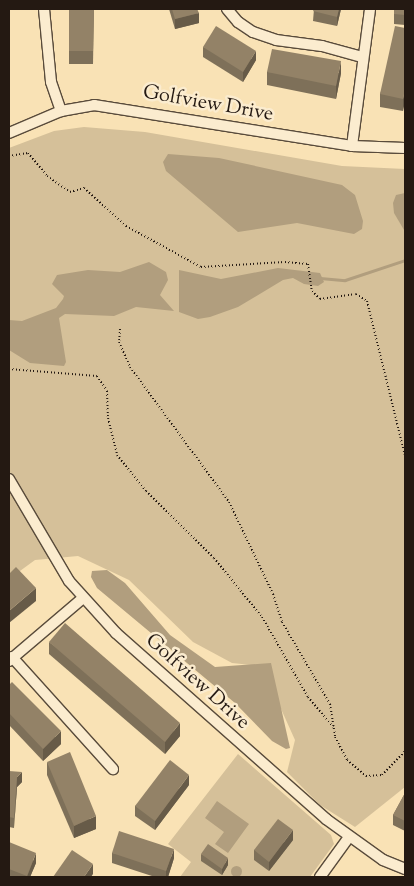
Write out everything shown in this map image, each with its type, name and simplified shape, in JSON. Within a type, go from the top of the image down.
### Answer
[{"type":"street","points":[[44,9],[51,82],[61,111]]},
{"type":"street","points":[[228,9],[238,22],[268,37],[322,46],[362,57]]},
{"type":"street","points":[[352,146],[362,57],[370,9]]},
{"type":"street","name":"Golfview Drive","points":[[9,133],[61,111],[94,105],[136,110],[352,146],[405,148]]},
{"type":"street","name":"Golfview Drive","points":[[9,479],[31,520],[83,598],[157,670],[348,837],[383,860],[405,869]]},
{"type":"street","points":[[83,598],[10,659],[114,770]]},
{"type":"street","points":[[320,877],[348,837]]},
{"type":"path","points":[[9,156],[28,153],[47,176],[70,192],[84,188],[126,226],[201,267],[285,262],[308,264],[312,291],[320,299],[356,294],[367,302],[405,456]]},
{"type":"path","points":[[120,329],[119,342],[130,367],[229,502],[274,594],[282,622],[330,704],[334,729],[347,760],[366,776],[382,775],[405,752]]},
{"type":"path","points":[[9,369],[97,376],[107,390],[108,418],[117,455],[146,491],[214,558],[262,617],[308,697],[334,729]]},
{"type":"shaded area","points":[[84,127],[145,132],[342,166],[405,169],[405,787],[355,827],[320,805],[287,772],[295,740],[277,700],[269,667],[232,663],[193,642],[129,580],[78,556],[35,560],[9,579],[9,148],[54,131]]},
{"type":"shaded area","points":[[168,154],[219,158],[342,185],[355,195],[363,221],[362,229],[354,234],[297,223],[238,232],[166,171],[163,162]]},
{"type":"shaded area","points":[[405,193],[404,230],[394,213],[393,203],[396,195]]},
{"type":"shaded area","points":[[149,262],[166,272],[168,280],[160,295],[174,311],[136,307],[114,316],[65,314],[59,318],[66,362],[64,366],[30,363],[9,350],[9,320],[22,321],[56,308],[63,299],[64,296],[52,284],[57,275],[88,270],[120,272]]},
{"type":"shaded area","points":[[278,268],[320,273],[324,282],[318,286],[304,284],[293,278],[283,280],[238,307],[210,317],[198,319],[179,312],[179,270],[221,279]]},
{"type":"shaded area","points":[[107,570],[125,583],[170,635],[215,667],[271,663],[290,748],[286,749],[272,741],[235,703],[97,588],[91,577],[92,571]]},
{"type":"shaded area","points":[[238,754],[331,835],[334,844],[310,877],[180,877],[191,862],[168,844]]},
{"type":"shaded area","points":[[217,801],[249,824],[228,853],[215,844],[224,832],[205,818]]},
{"type":"shaded area","points":[[236,865],[242,871],[236,877],[230,871]]},
{"type":"building","points":[[69,9],[94,9],[93,51],[69,51]]},
{"type":"building","points":[[172,9],[197,9],[199,13],[175,19]]},
{"type":"building","points":[[314,9],[339,9],[337,17],[313,11]]},
{"type":"building","points":[[394,9],[405,9],[405,15],[394,14]]},
{"type":"building","points":[[216,26],[256,51],[243,72],[203,47]]},
{"type":"building","points":[[395,26],[405,28],[405,89],[403,99],[380,94]]},
{"type":"building","points":[[272,49],[341,61],[336,86],[267,72]]},
{"type":"building","points":[[16,567],[36,588],[9,611],[9,574]]},
{"type":"building","points":[[65,623],[180,723],[165,742],[49,642]]},
{"type":"building","points":[[12,682],[61,731],[43,749],[9,713],[9,685]]},
{"type":"building","points":[[70,752],[96,816],[74,826],[47,762]]},
{"type":"building","points":[[170,760],[189,775],[155,821],[135,806]]},
{"type":"building","points":[[9,771],[22,772],[17,777],[14,818],[9,817]]},
{"type":"building","points":[[405,793],[405,821],[393,815]]},
{"type":"building","points":[[278,819],[293,830],[269,862],[254,850]]},
{"type":"building","points":[[119,831],[174,849],[166,871],[112,853]]},
{"type":"building","points":[[9,842],[36,853],[27,876],[9,869]]},
{"type":"building","points":[[208,844],[228,858],[222,869],[201,854]]},
{"type":"building","points":[[72,850],[93,864],[84,877],[53,877]]},
{"type":"waterway","points":[[320,278],[345,280],[405,260]]}]
